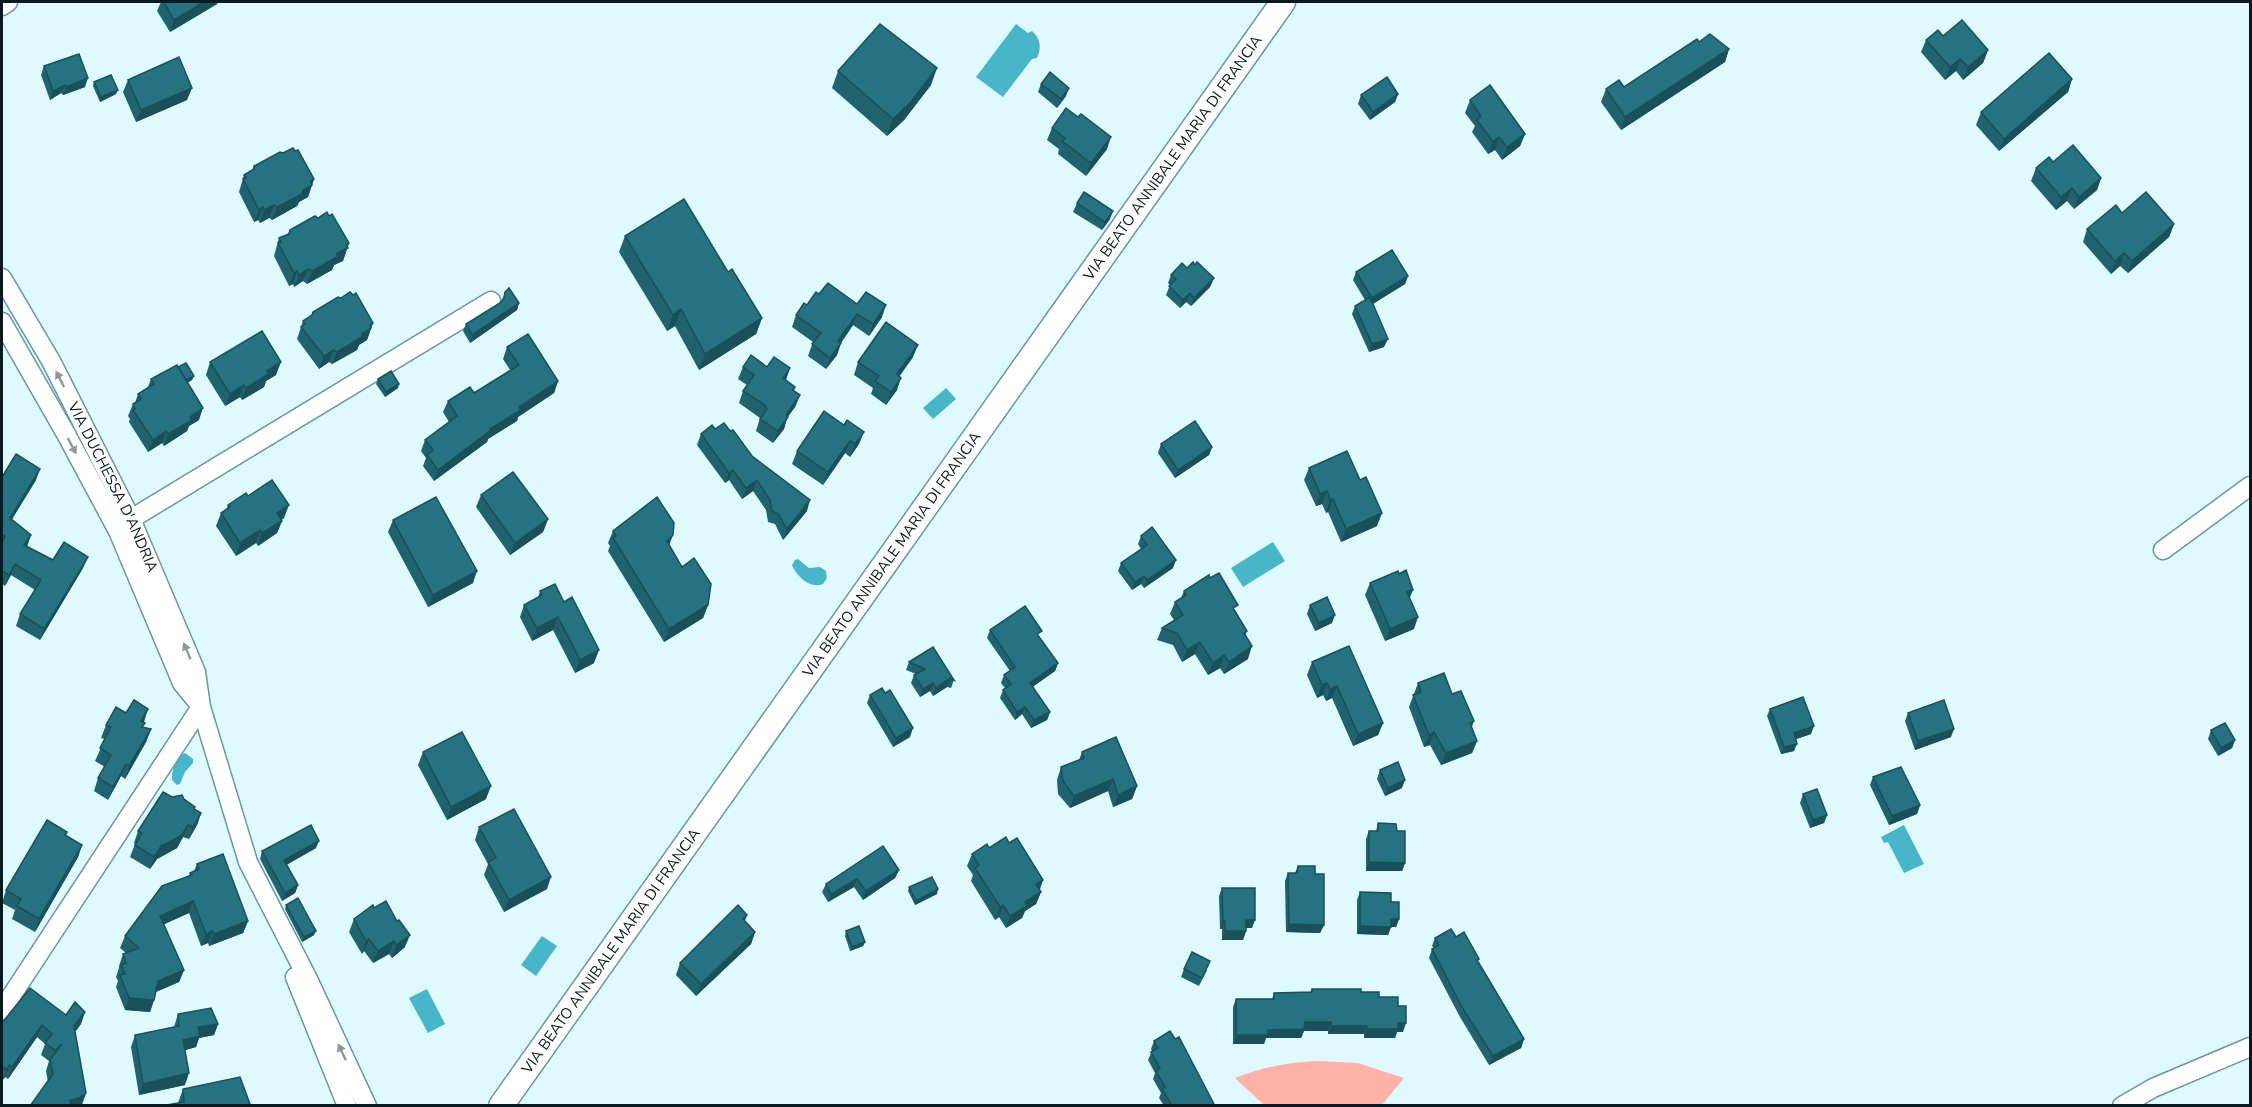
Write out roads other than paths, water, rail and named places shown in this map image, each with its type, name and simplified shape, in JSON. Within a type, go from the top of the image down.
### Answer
[{"type":"main road","name":"VIA BEATO ANNIBALE MARIA DI FRANCIA","points":[[501,1106],[1283,2]]},
{"type":"street","points":[[2,6],[8,2]]},
{"type":"street","name":"VIA DUCHESSA D'ANDRIA","points":[[2,278],[51,361],[124,525],[196,672],[201,707],[249,862],[308,979],[367,1106]]},
{"type":"street","points":[[124,525],[491,301]]},
{"type":"street","name":"VIA DUCHESSA D'ANDRIA","points":[[2,322],[66,434],[124,525]]},
{"type":"street","points":[[2163,550],[2250,486]]},
{"type":"street","points":[[2,1010],[201,707]]},
{"type":"street","name":"VIA DUCHESSA D'ANDRIA","points":[[283,932],[297,985],[347,1106]]},
{"type":"street","points":[[2122,1106],[2153,1088],[2250,1047]]},
{"type":"water","points":[[1016,24],[1028,33],[1032,31],[1035,34],[1039,50],[1037,58],[1032,59],[1003,97],[976,77]]},
{"type":"water","points":[[946,388],[956,399],[933,419],[923,408]]},
{"type":"water","points":[[1273,542],[1285,561],[1243,587],[1231,568]]},
{"type":"water","points":[[798,559],[809,568],[820,567],[826,571],[827,578],[823,584],[813,585],[797,574],[792,565]]},
{"type":"water","points":[[185,753],[193,759],[193,763],[185,772],[180,784],[177,785],[172,780],[173,768],[176,760]]},
{"type":"water","points":[[1904,825],[1924,864],[1904,873],[1888,842],[1884,843],[1881,837]]},
{"type":"water","points":[[542,936],[557,946],[536,976],[521,965]]},
{"type":"water","points":[[427,989],[445,1024],[428,1033],[409,998]]}]
